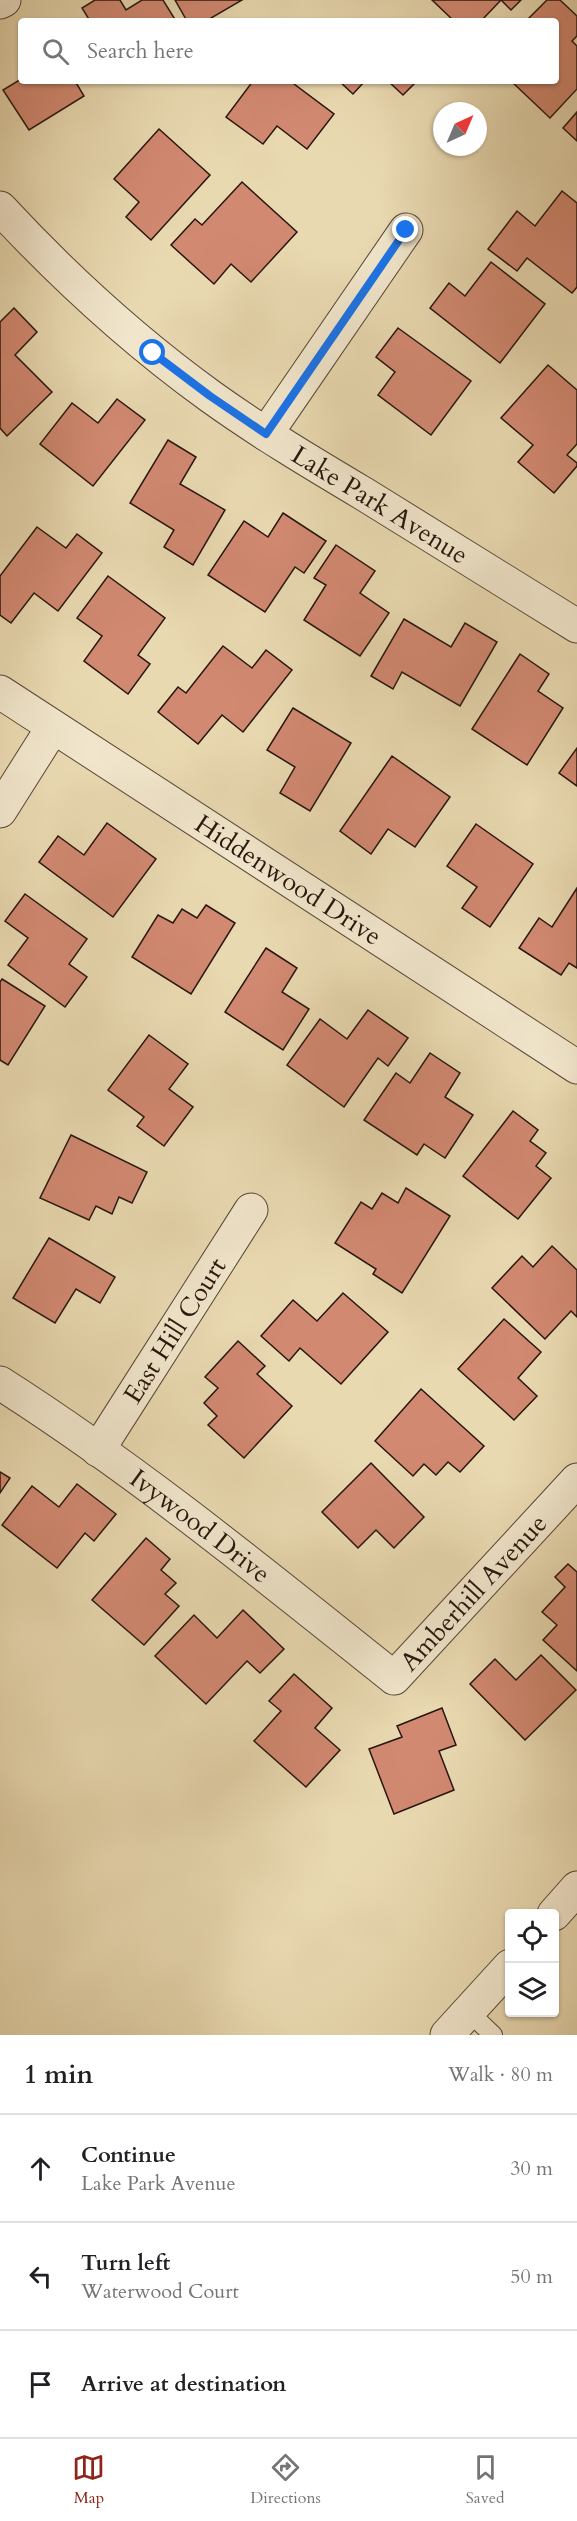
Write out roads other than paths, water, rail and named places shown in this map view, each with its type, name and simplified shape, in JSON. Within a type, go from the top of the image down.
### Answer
[{"type":"street","points":[[0,2],[4,0]]},
{"type":"street","name":"Lake Park Avenue","points":[[0,208],[49,260],[145,345],[210,396],[266,434],[577,626]]},
{"type":"street","points":[[266,434],[406,230]]},
{"type":"street","name":"Hiddenwood Drive","points":[[0,692],[577,1067]]},
{"type":"street","points":[[0,811],[53,727]]},
{"type":"street","name":"East Hill Court","points":[[98,1450],[251,1210]]},
{"type":"street","name":"Ivywood Drive","points":[[0,1383],[98,1450],[229,1546],[394,1678]]},
{"type":"street","name":"Amberhill Avenue","points":[[394,1678],[577,1480]]},
{"type":"street","points":[[559,1909],[577,1888]]},
{"type":"street","points":[[458,2024],[505,1972]]},
{"type":"lane","points":[[458,2024],[493,2035]]}]
